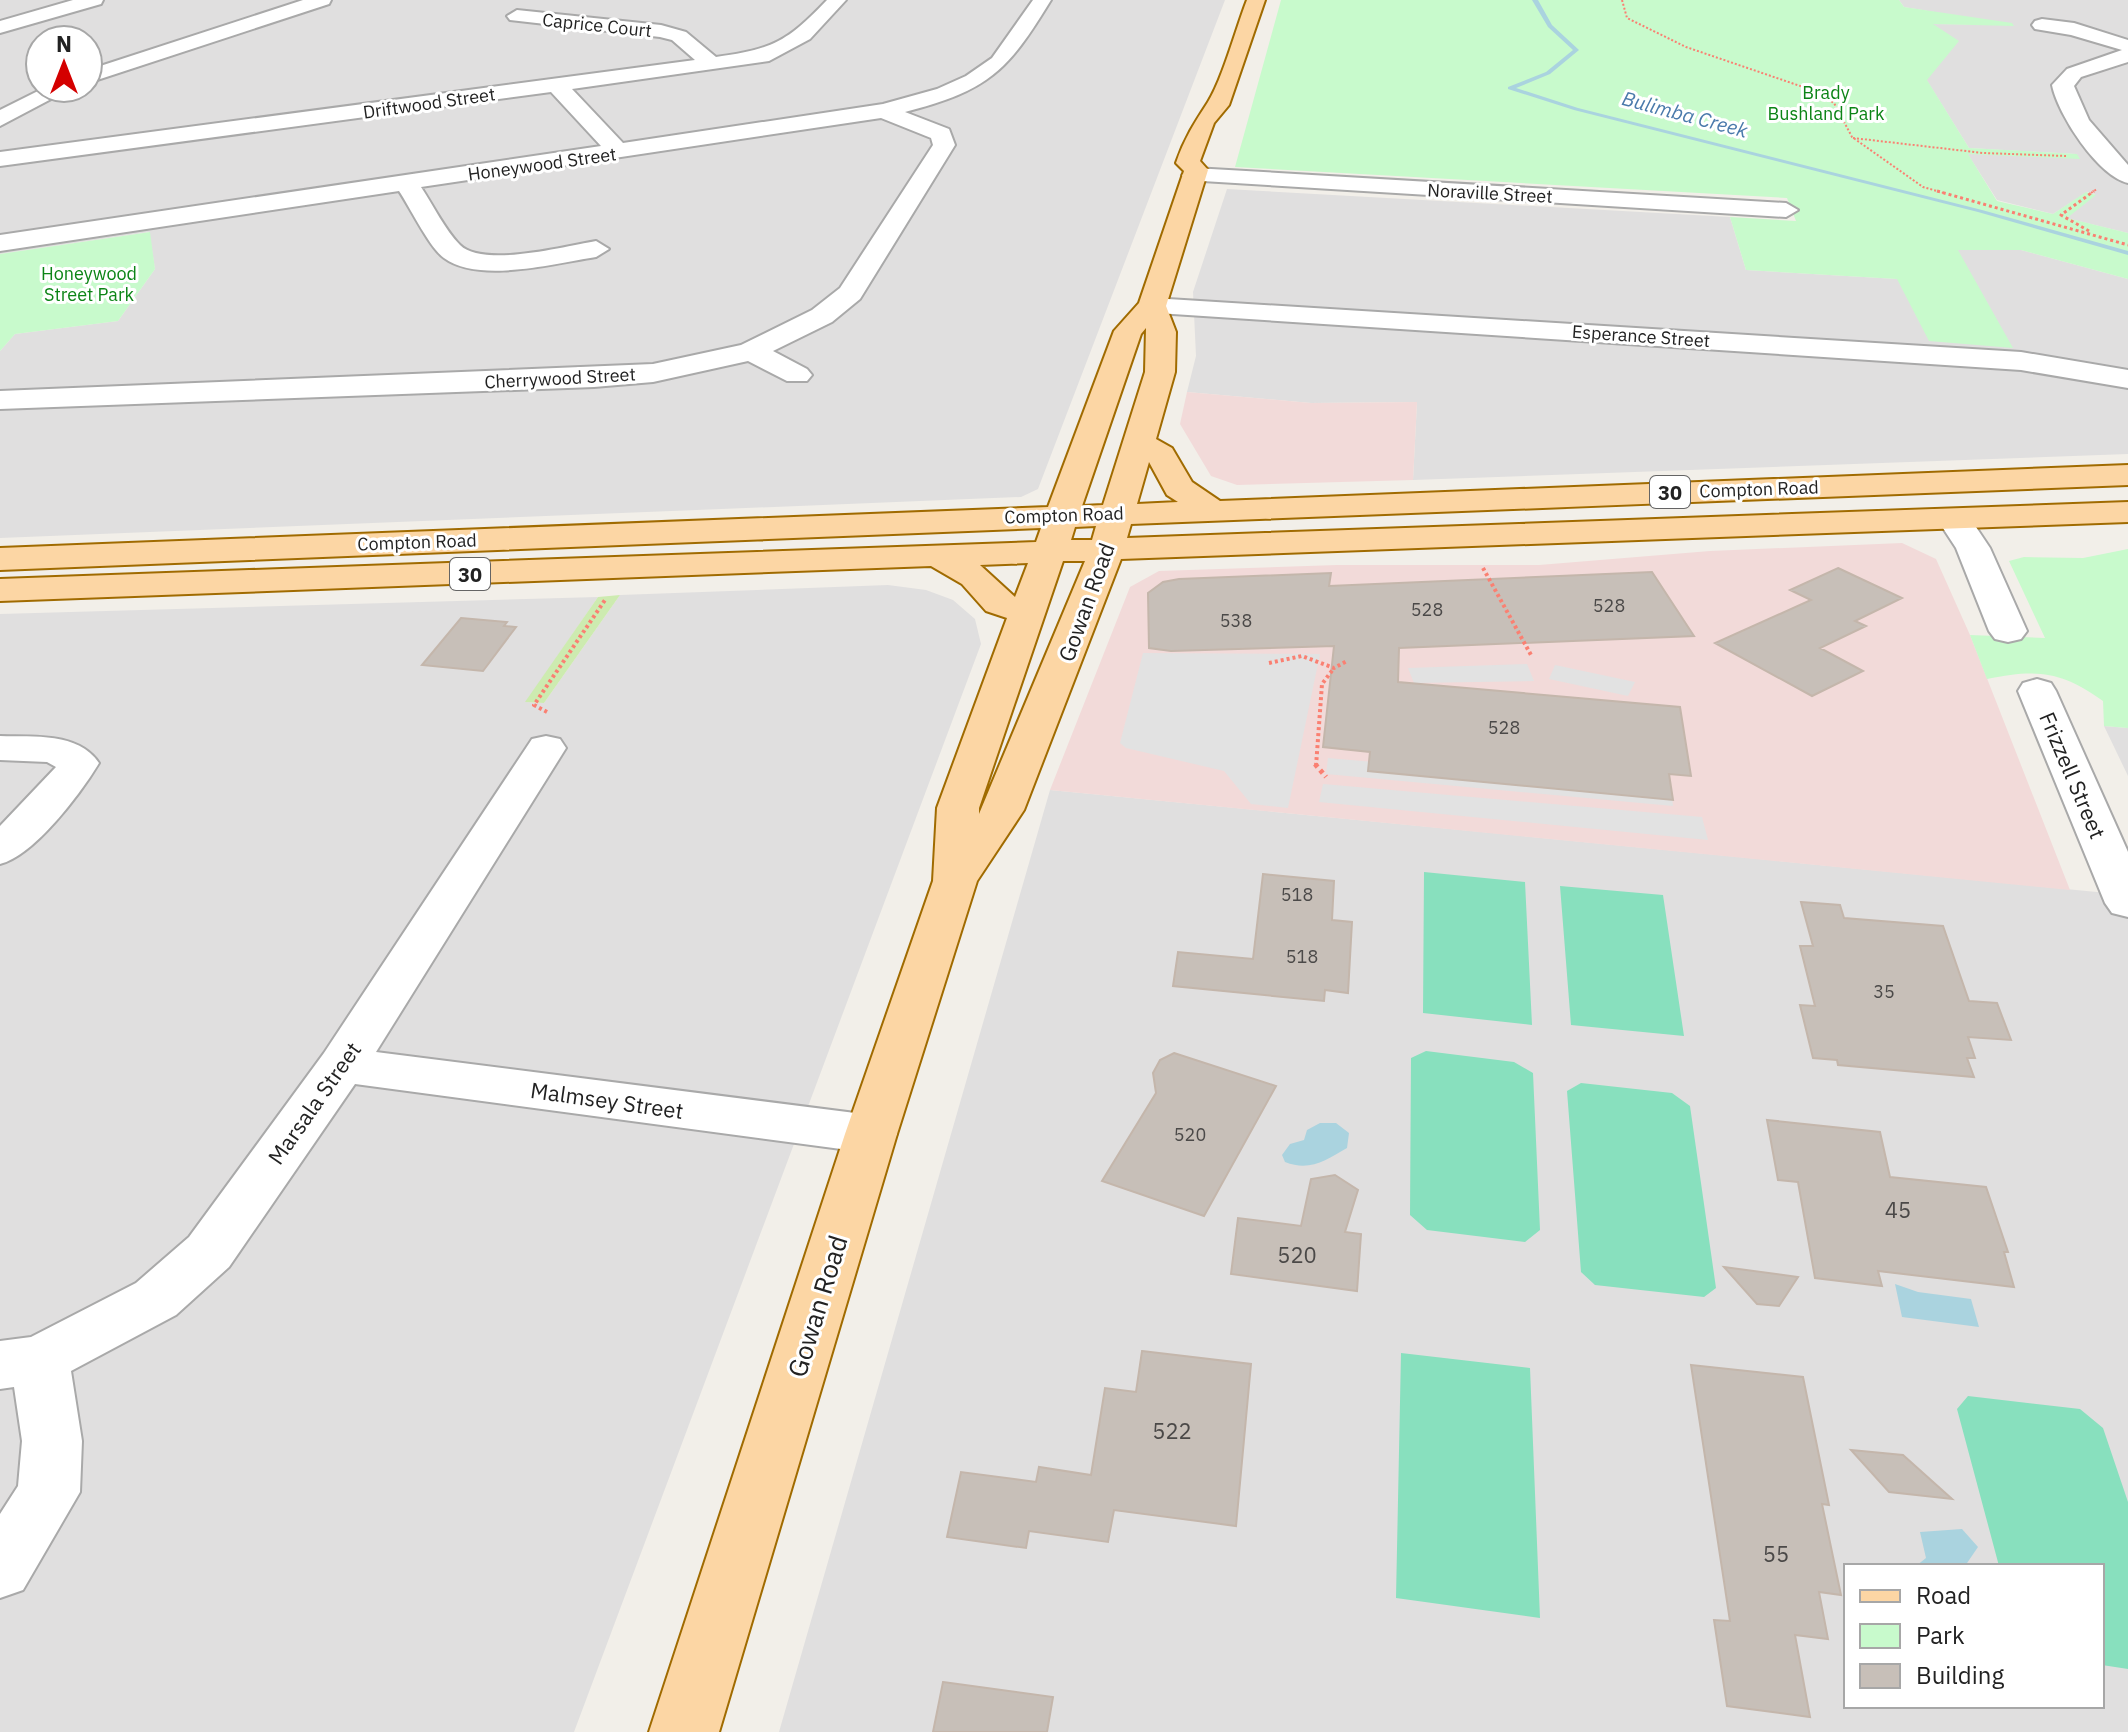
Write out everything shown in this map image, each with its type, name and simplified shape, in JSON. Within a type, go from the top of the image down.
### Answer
[{"type":"main road","name":"Gowan Road","points":[[955,881],[958,808],[1128,331],[1152,306],[1195,173],[1208,163],[1213,152],[1221,110],[1218,105],[1256,0]]},
{"type":"main road","name":"Gowan Road","points":[[684,1732],[871,1134],[955,881],[1003,810],[1112,532],[1160,372],[1162,332],[1152,306]]},
{"type":"main road","points":[[1140,443],[1161,455],[1179,488],[1211,510]]},
{"type":"main road","name":"Compton Road","points":[[0,590],[1048,553],[1112,532],[1211,510],[2128,475]]},
{"type":"main road","name":"Compton Road","points":[[0,559],[1063,515],[1112,532],[1954,519],[2128,512]]},
{"type":"main road","points":[[940,557],[975,576],[999,603],[1027,613]]},
{"type":"street","points":[[0,27],[94,0]]},
{"type":"street","points":[[104,72],[322,0]]},
{"type":"street","name":"Driftwood Street","points":[[0,159],[713,65],[785,51],[798,42],[837,0]]},
{"type":"street","name":"Honeywood Street","points":[[0,243],[620,153],[883,111],[949,90],[988,70],[1006,54],[1042,0]]},
{"type":"street","name":"Caprice Court","points":[[517,16],[661,31],[679,36],[713,65]]},
{"type":"street","points":[[2042,25],[2074,29],[2128,46]]},
{"type":"street","points":[[2128,55],[2074,73],[2063,85],[2063,100],[2106,158],[2128,176]]},
{"type":"street","points":[[374,84],[391,108]]},
{"type":"street","points":[[557,86],[620,153]]},
{"type":"street","points":[[0,119],[30,104]]},
{"type":"street","name":"Cherrywood Street","points":[[0,400],[594,378],[653,373],[751,351],[822,316],[850,293],[944,145],[941,134],[883,111]]},
{"type":"street","points":[[2087,129],[2114,130]]},
{"type":"street","name":"Noraville Street","points":[[1195,173],[1676,204],[1689,196],[1716,197],[1729,198],[1739,207],[1786,210]]},
{"type":"street","points":[[407,184],[452,252],[462,257],[499,261],[596,249]]},
{"type":"street","points":[[2097,189],[2128,190]]},
{"type":"street","name":"Esperance Street","points":[[1152,306],[2021,361],[2128,379]]},
{"type":"street","points":[[751,351],[797,375]]},
{"type":"street","points":[[1954,519],[1973,548],[2008,631]]},
{"type":"street","name":"Frizzell Street","points":[[2037,691],[2128,903]]},
{"type":"street","name":"Marsala Street","points":[[20,1362],[156,1299],[209,1252],[342,1065],[547,730]]},
{"type":"street","points":[[0,748],[56,750],[79,763],[66,783],[0,851]]},
{"type":"street","name":"Malmsey Street","points":[[342,1065],[871,1134]]},
{"type":"street","points":[[0,1569],[49,1492],[52,1441],[20,1362]]},
{"type":"path","points":[[1622,0],[1627,18],[1659,36],[1812,90],[1834,103],[1852,137],[1923,187],[2128,245]]},
{"type":"path","points":[[1852,137],[1983,153],[2106,158]]},
{"type":"path","points":[[2097,189],[2061,215],[2104,238]]},
{"type":"path","points":[[1480,562],[1531,655]]},
{"type":"path","points":[[547,730],[534,705],[611,592]]},
{"type":"path","points":[[1269,663],[1302,656],[1334,668]]},
{"type":"path","points":[[1326,777],[1315,765],[1322,684],[1334,668],[1347,661]]},
{"type":"shaded area","points":[[0,0],[1225,0],[1038,489],[1021,497],[0,538],[0,351],[15,334],[118,321],[155,269],[149,232],[0,254]]},
{"type":"shaded area","points":[[1899,0],[2128,0],[2128,233],[2066,218],[2095,194],[2087,192],[2053,214],[1997,200],[1967,153],[2079,158],[2076,154],[1969,148],[1926,79],[1932,24],[2013,25],[1904,7]]},
{"type":"shaded area","points":[[1227,189],[1730,217],[1746,270],[1897,279],[1957,250],[2021,250],[2128,279],[2128,454],[1413,480],[1417,402],[1311,403],[1187,392],[1196,356],[1193,292]]},
{"type":"shaded area","points":[[1187,392],[1311,403],[1417,402],[1413,480],[1237,485],[1211,476],[1180,424]]},
{"type":"shaded area","points":[[1902,543],[1936,559],[1970,635],[2070,890],[1050,790],[1130,587],[1159,571],[1337,565],[1539,565],[1710,551]]},
{"type":"shaded area","points":[[888,585],[926,590],[953,600],[975,619],[981,644],[574,1732],[0,1732],[0,614],[598,597],[526,702],[544,703],[620,595]]},
{"type":"shaded area","points":[[1143,653],[1320,654],[1288,808],[1251,804],[1224,771],[1126,748],[1120,743]]},
{"type":"shaded area","points":[[1527,664],[1534,681],[1414,683],[1408,668]]},
{"type":"shaded area","points":[[1555,665],[1635,682],[1628,696],[1549,679]]},
{"type":"shaded area","points":[[2104,726],[2128,728],[2128,776]]},
{"type":"shaded area","points":[[1328,758],[1671,788],[1673,806],[1326,774]]},
{"type":"shaded area","points":[[1323,784],[1702,817],[1708,840],[1319,802]]},
{"type":"shaded area","points":[[1050,790],[2128,895],[2128,1732],[779,1732]]},
{"type":"green space","name":"Brady Bushland Park","points":[[1281,0],[1899,0],[1904,7],[2012,23],[2014,26],[1933,24],[1959,41],[1927,80],[1969,148],[2077,154],[2080,159],[1968,154],[1997,201],[2053,214],[2086,192],[2096,195],[2067,218],[2128,233],[2128,279],[2021,250],[1958,250],[2013,348],[1929,341],[1897,279],[1746,270],[1730,217],[1796,221],[1787,198],[1235,167]]},
{"type":"green space","name":"Honeywood Street Park","points":[[150,232],[155,269],[118,321],[15,334],[0,351],[0,254]]},
{"type":"green space","points":[[2128,549],[2128,728],[2104,726],[2103,701],[2061,678],[2020,674],[1987,679],[1970,635],[2045,638],[2009,561],[2024,557],[2083,558]]},
{"type":"green space","points":[[620,595],[544,703],[525,702],[598,597]]},
{"type":"green space","points":[[1424,872],[1525,882],[1532,1025],[1423,1013]]},
{"type":"green space","points":[[1560,886],[1663,895],[1684,1036],[1571,1025]]},
{"type":"green space","points":[[1426,1051],[1514,1062],[1533,1073],[1540,1230],[1525,1242],[1427,1230],[1410,1215],[1411,1058]]},
{"type":"green space","points":[[1581,1083],[1672,1093],[1690,1106],[1716,1288],[1704,1297],[1595,1285],[1581,1272],[1567,1091]]},
{"type":"green space","points":[[1401,1353],[1530,1368],[1540,1618],[1396,1598]]},
{"type":"green space","points":[[1968,1396],[2080,1409],[2103,1428],[2128,1502],[2128,1669],[2104,1665],[2104,1564],[1998,1564],[1957,1409]]},
{"type":"water","points":[[1320,1123],[1336,1123],[1349,1133],[1347,1148],[1310,1165],[1285,1162],[1282,1155],[1290,1144],[1304,1140],[1307,1130]]},
{"type":"water","points":[[1895,1284],[1918,1292],[1971,1299],[1979,1327],[1902,1317]]},
{"type":"water","points":[[1962,1529],[1978,1547],[1966,1564],[1918,1564],[1926,1558],[1920,1532]]},
{"type":"building","points":[[1838,568],[1902,598],[1855,621],[1866,626],[1820,648],[1863,671],[1812,696],[1715,643],[1811,600],[1790,590]]},
{"type":"building","points":[[1652,572],[1694,636],[1399,648],[1398,682],[1680,707],[1691,776],[1669,774],[1673,800],[1368,771],[1370,752],[1323,747],[1334,646],[1171,651],[1149,648],[1148,593],[1163,582],[1179,579],[1331,573],[1329,586]]},
{"type":"building","points":[[461,618],[507,622],[504,626],[516,627],[483,671],[422,665]]},
{"type":"building","points":[[1263,874],[1334,881],[1332,920],[1352,922],[1348,993],[1325,990],[1324,1001],[1173,986],[1178,952],[1253,959]]},
{"type":"building","points":[[1801,902],[1840,905],[1844,918],[1943,926],[1969,1001],[1997,1003],[2011,1040],[1968,1037],[1975,1058],[1967,1058],[1974,1077],[1838,1065],[1837,1060],[1813,1058],[1800,1005],[1815,1006],[1800,946],[1813,946]]},
{"type":"building","points":[[1174,1053],[1276,1086],[1204,1216],[1102,1181],[1156,1093],[1153,1073],[1160,1060]]},
{"type":"building","points":[[1767,1120],[1880,1132],[1890,1177],[1986,1187],[2008,1252],[2004,1252],[2014,1287],[1878,1271],[1882,1286],[1815,1278],[1798,1182],[1778,1180]]},
{"type":"building","points":[[1335,1175],[1358,1190],[1345,1232],[1361,1234],[1357,1291],[1231,1274],[1238,1218],[1301,1226],[1311,1179]]},
{"type":"building","points":[[1724,1267],[1798,1277],[1779,1306],[1757,1304]]},
{"type":"building","points":[[1142,1351],[1251,1364],[1236,1526],[1114,1510],[1108,1542],[1029,1531],[1026,1548],[947,1537],[961,1472],[1036,1482],[1039,1467],[1091,1475],[1105,1388],[1136,1392]]},
{"type":"building","points":[[1691,1365],[1803,1377],[1829,1505],[1822,1504],[1841,1595],[1819,1592],[1828,1639],[1795,1635],[1810,1717],[1727,1706],[1714,1620],[1730,1621]]},
{"type":"building","points":[[1851,1450],[1903,1455],[1952,1499],[1889,1492]]},
{"type":"building","points":[[943,1682],[1053,1697],[1047,1732],[933,1732]]},
{"type":"waterway","name":"Bulimba Creek","points":[[1535,0],[1550,26],[1576,50],[1548,73],[1510,88],[1576,109],[1980,211],[2128,253]]}]
